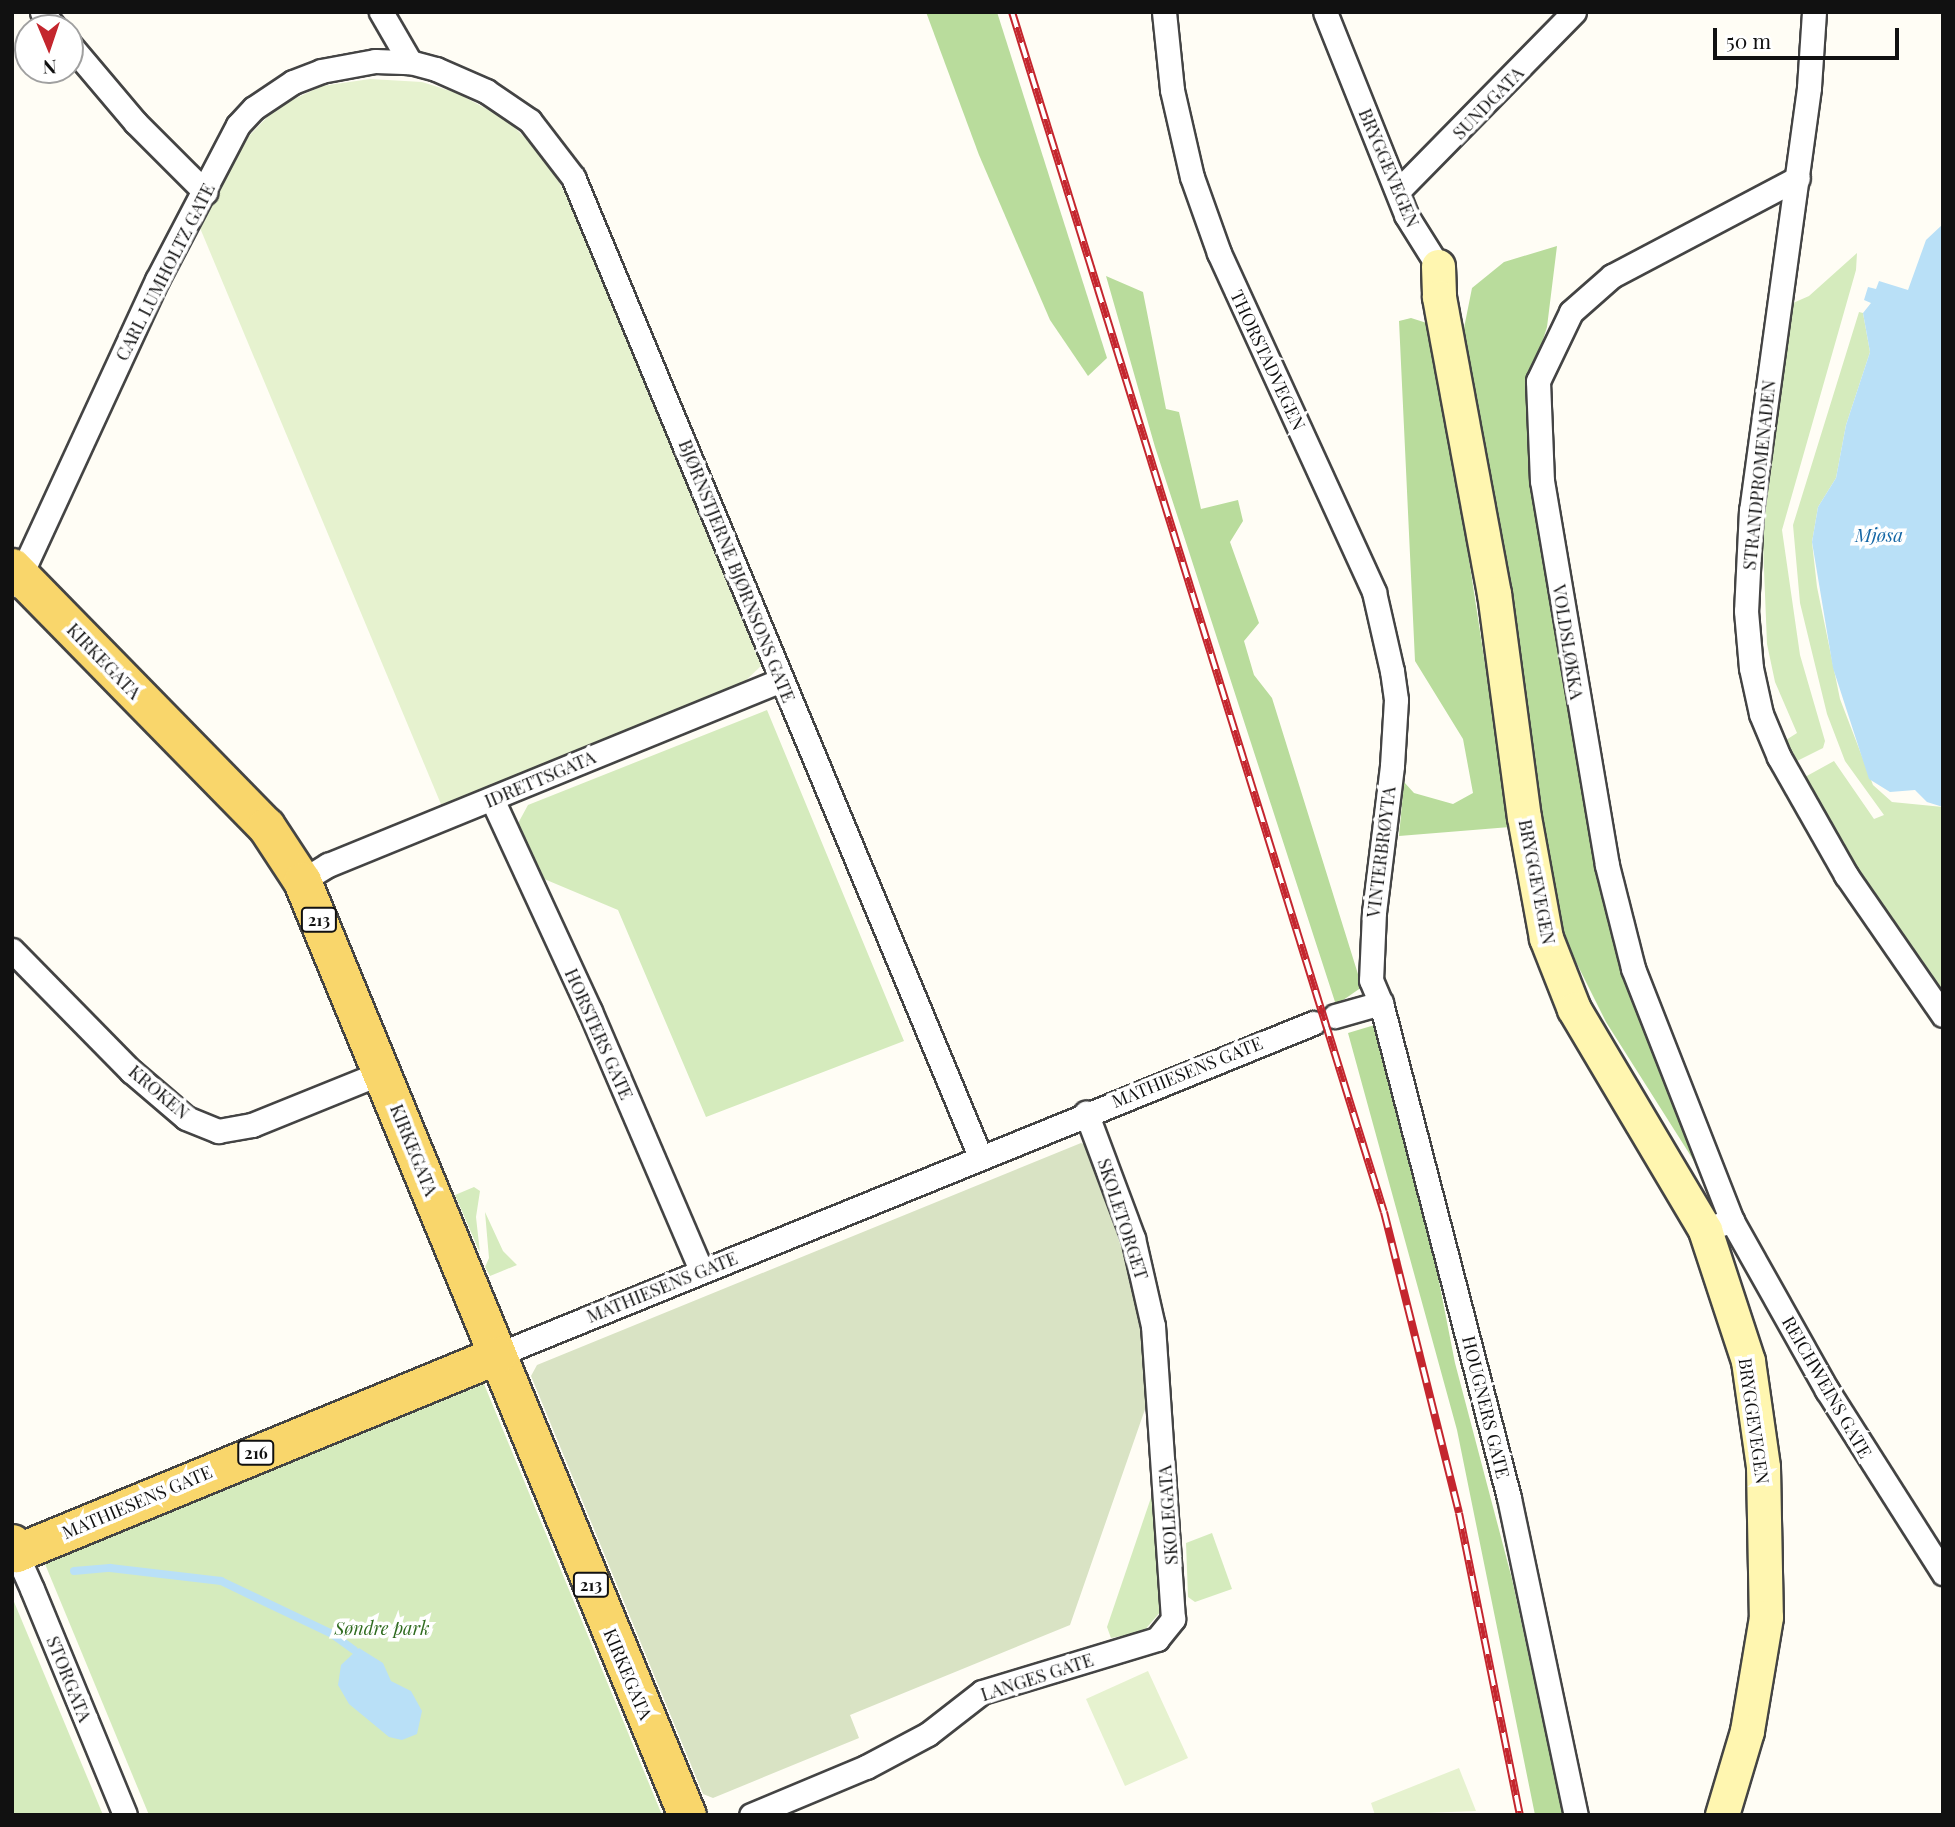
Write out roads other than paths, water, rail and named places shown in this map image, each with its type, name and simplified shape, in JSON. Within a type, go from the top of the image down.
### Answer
[{"type":"main road","name":"KIRKEGATA","points":[[15,578],[266,827],[302,881],[687,1815]]},
{"type":"main road","name":"MATHIESENS GATE","points":[[14,1550],[497,1356]]},
{"type":"street","points":[[381,12],[410,62]]},
{"type":"street","name":"THORSTADVEGEN","points":[[1164,12],[1172,90],[1192,177],[1219,253],[1374,592],[1396,700]]},
{"type":"street","name":"BRYGGEVEGEN","points":[[1325,12],[1406,215],[1438,266],[1439,297],[1494,593],[1524,817],[1546,938],[1574,1009],[1718,1225],[1748,1361],[1763,1467],[1767,1542],[1766,1617],[1746,1731],[1722,1815]]},
{"type":"street","name":"SUNDGATA","points":[[1398,191],[1574,12]]},
{"type":"street","name":"STRANDPROMENADEN","points":[[1814,12],[1816,31],[1798,178],[1751,510],[1746,611],[1751,668],[1761,714],[1779,757],[1846,875],[1943,1015]]},
{"type":"street","points":[[84,62],[136,123],[205,192]]},
{"type":"street","name":"CARL LUMHOLTZ GATE","points":[[15,578],[158,279],[238,125],[268,97],[293,82],[346,65],[410,62]]},
{"type":"street","name":"BJØRNSTJERNE BJØRNSONS GATE","points":[[410,62],[460,78],[495,97],[530,121],[562,157],[631,311],[781,680],[980,1156]]},
{"type":"street","name":"VOLDSLØKKA","points":[[1718,1225],[1638,981],[1607,865],[1542,481],[1538,382],[1571,312],[1612,276],[1798,178]]},
{"type":"street","name":"IDRETTSGATA","points":[[302,881],[328,864],[781,680]]},
{"type":"street","name":"VINTERBRØYTA","points":[[1381,1003],[1371,979],[1371,946],[1396,700]]},
{"type":"street","name":"HORSTERS GATE","points":[[492,799],[590,1011],[701,1270]]},
{"type":"street","name":"KROKEN","points":[[12,950],[131,1071],[186,1118],[218,1130],[252,1125],[383,1072]]},
{"type":"street","points":[[1335,1016],[1381,1003]]},
{"type":"street","name":"HOUGNERS GATE","points":[[1381,1003],[1509,1498],[1576,1815]]},
{"type":"street","name":"MATHIESENS GATE","points":[[497,1356],[1086,1112],[1313,1023]]},
{"type":"street","name":"SKOLETORGET","points":[[1086,1112],[1141,1269],[1153,1326],[1162,1412]]},
{"type":"street","name":"REICHWEINS GATE","points":[[1718,1225],[1943,1573]]},
{"type":"street","name":"SKOLEGATA","points":[[1162,1412],[1173,1619]]},
{"type":"street","name":"STORGATA","points":[[14,1550],[125,1815]]},
{"type":"street","name":"LANGES GATE","points":[[751,1815],[866,1767],[928,1734],[982,1692],[1157,1639],[1173,1619]]},
{"type":"water","name":"Mjøsa","points":[[1943,224],[1943,807],[1927,802],[1915,790],[1890,792],[1869,779],[1833,668],[1812,542],[1818,507],[1836,478],[1846,425],[1870,352],[1863,313],[1871,303],[1864,300],[1868,287],[1876,289],[1879,281],[1908,290],[1926,240]]},
{"type":"water","points":[[359,1648],[383,1663],[391,1681],[411,1691],[422,1711],[417,1734],[402,1740],[389,1737],[349,1704],[338,1685],[341,1665]]},
{"type":"waterway","points":[[74,1571],[110,1568],[221,1581],[332,1634],[354,1650]]},
{"type":"railway","points":[[1012,12],[1384,1212],[1459,1513],[1520,1815]]},
{"type":"park label","name":"Søndre park","points":[[382,1628]]}]
